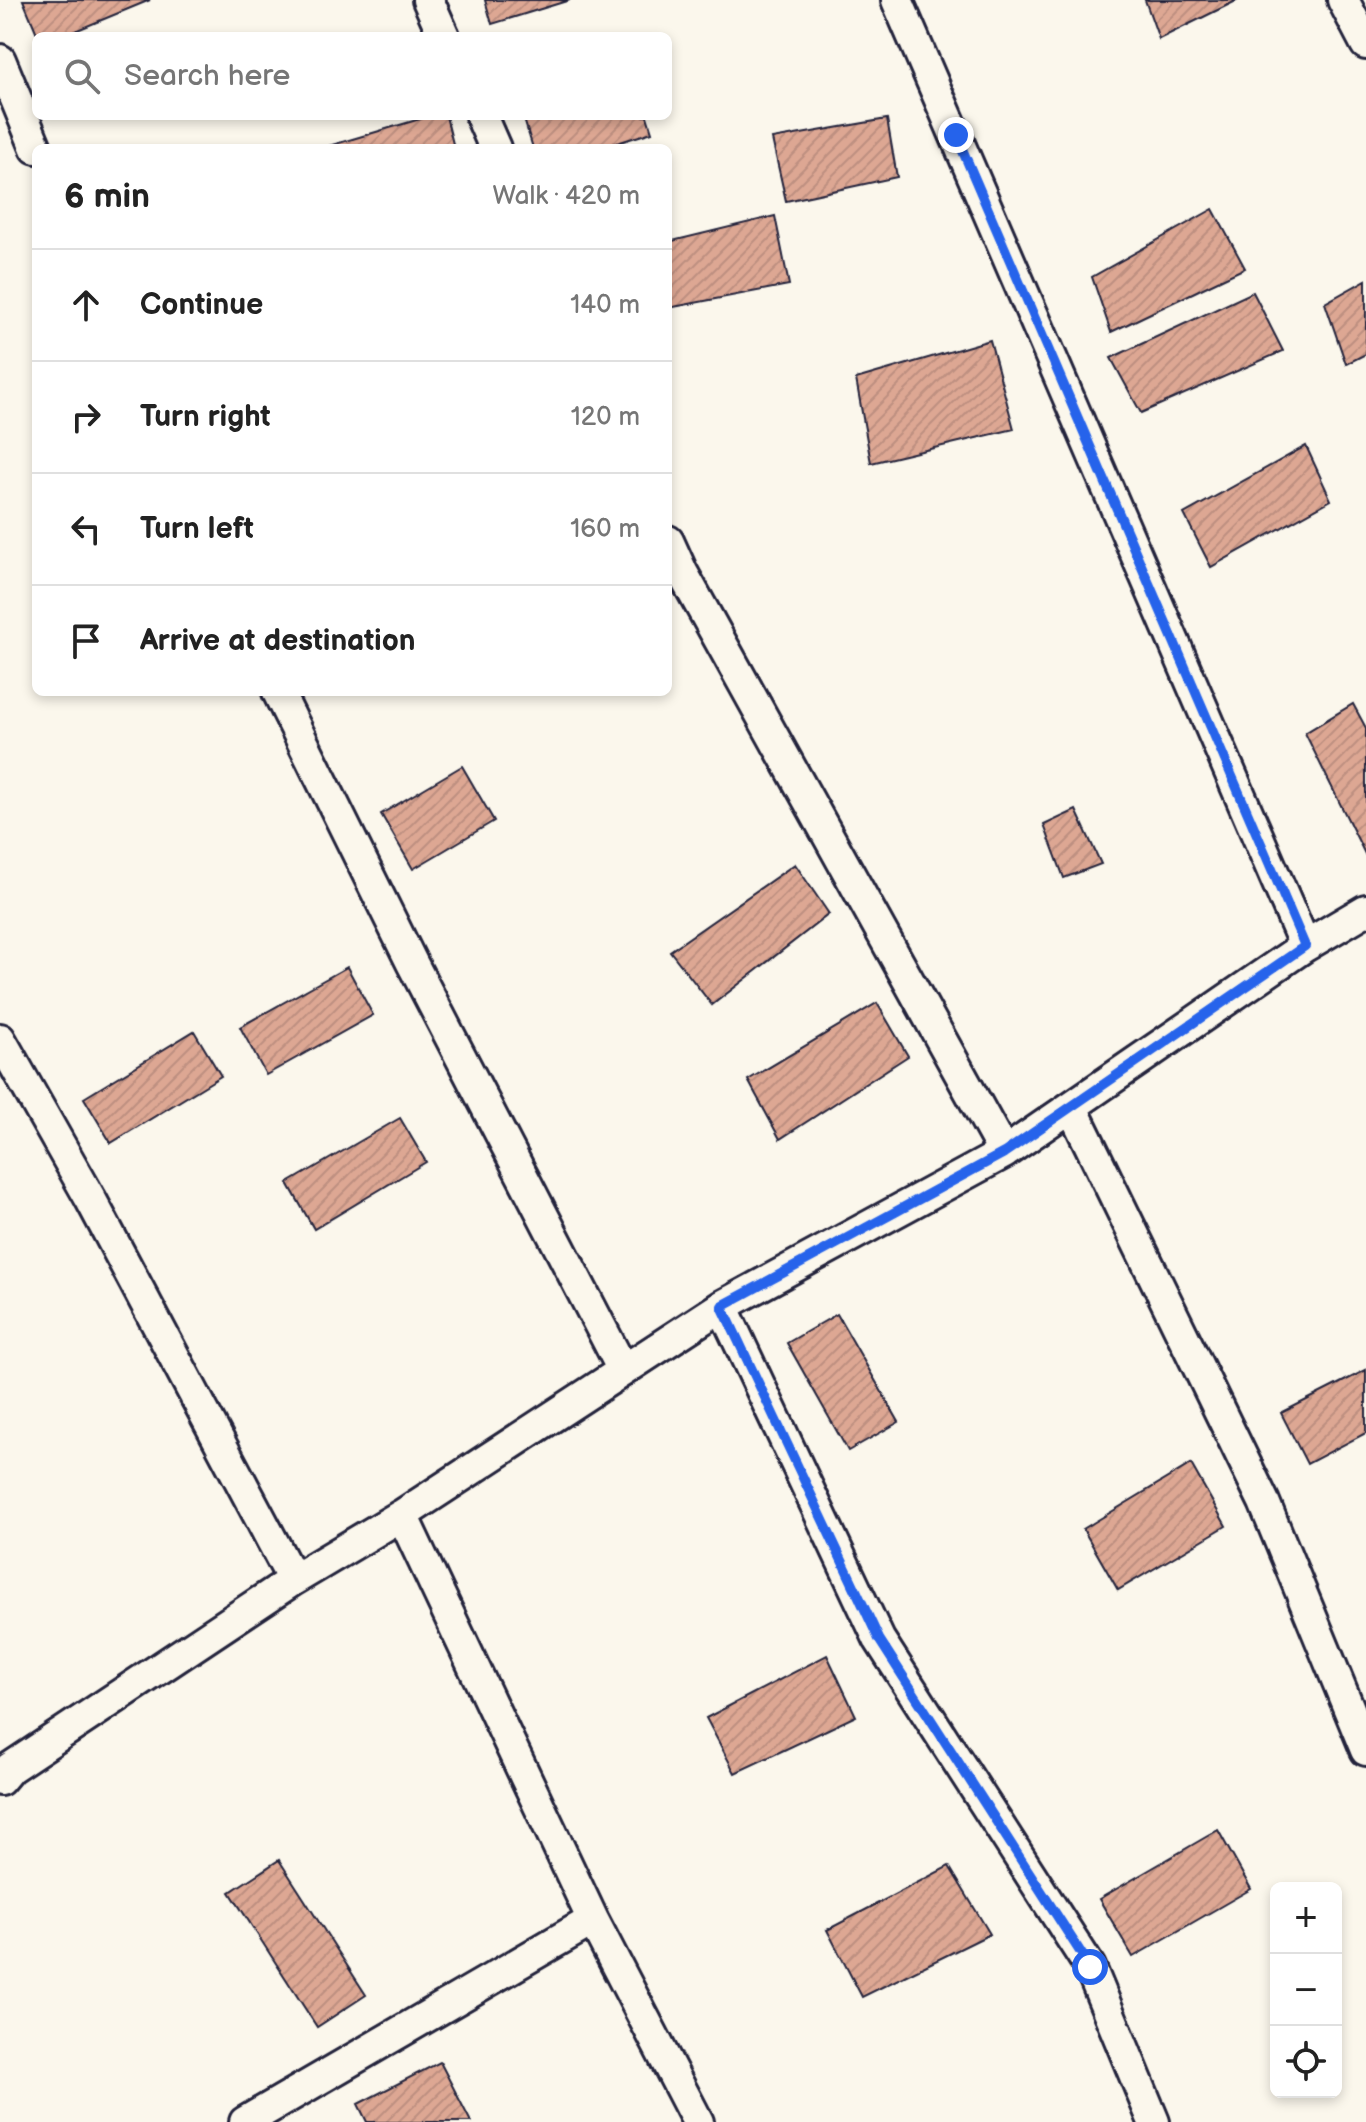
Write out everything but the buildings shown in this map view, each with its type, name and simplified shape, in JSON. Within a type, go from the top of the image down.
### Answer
[{"type":"street","points":[[428,0],[442,32]]},
{"type":"street","points":[[897,0],[1305,946]]},
{"type":"street","points":[[1343,0],[1366,44]]},
{"type":"street","points":[[0,60],[34,144]]},
{"type":"street","points":[[483,120],[493,144]]},
{"type":"street","points":[[672,549],[697,600],[1004,1153]]},
{"type":"street","points":[[280,696],[412,963],[623,1370]]},
{"type":"street","points":[[0,1780],[10,1768],[293,1580],[402,1515],[722,1306],[1004,1153],[1305,946],[1366,910]]},
{"type":"street","points":[[0,1039],[97,1212],[293,1580]]},
{"type":"street","points":[[1072,1108],[1264,1502],[1366,1750]]},
{"type":"street","points":[[722,1306],[879,1639],[1090,1967],[1154,2122]]},
{"type":"street","points":[[402,1515],[593,1920],[698,2122]]},
{"type":"street","points":[[257,2119],[593,1920]]},
{"type":"route","points":[[956,135],[1305,946],[1004,1153],[722,1306],[879,1639],[1090,1967]]}]
